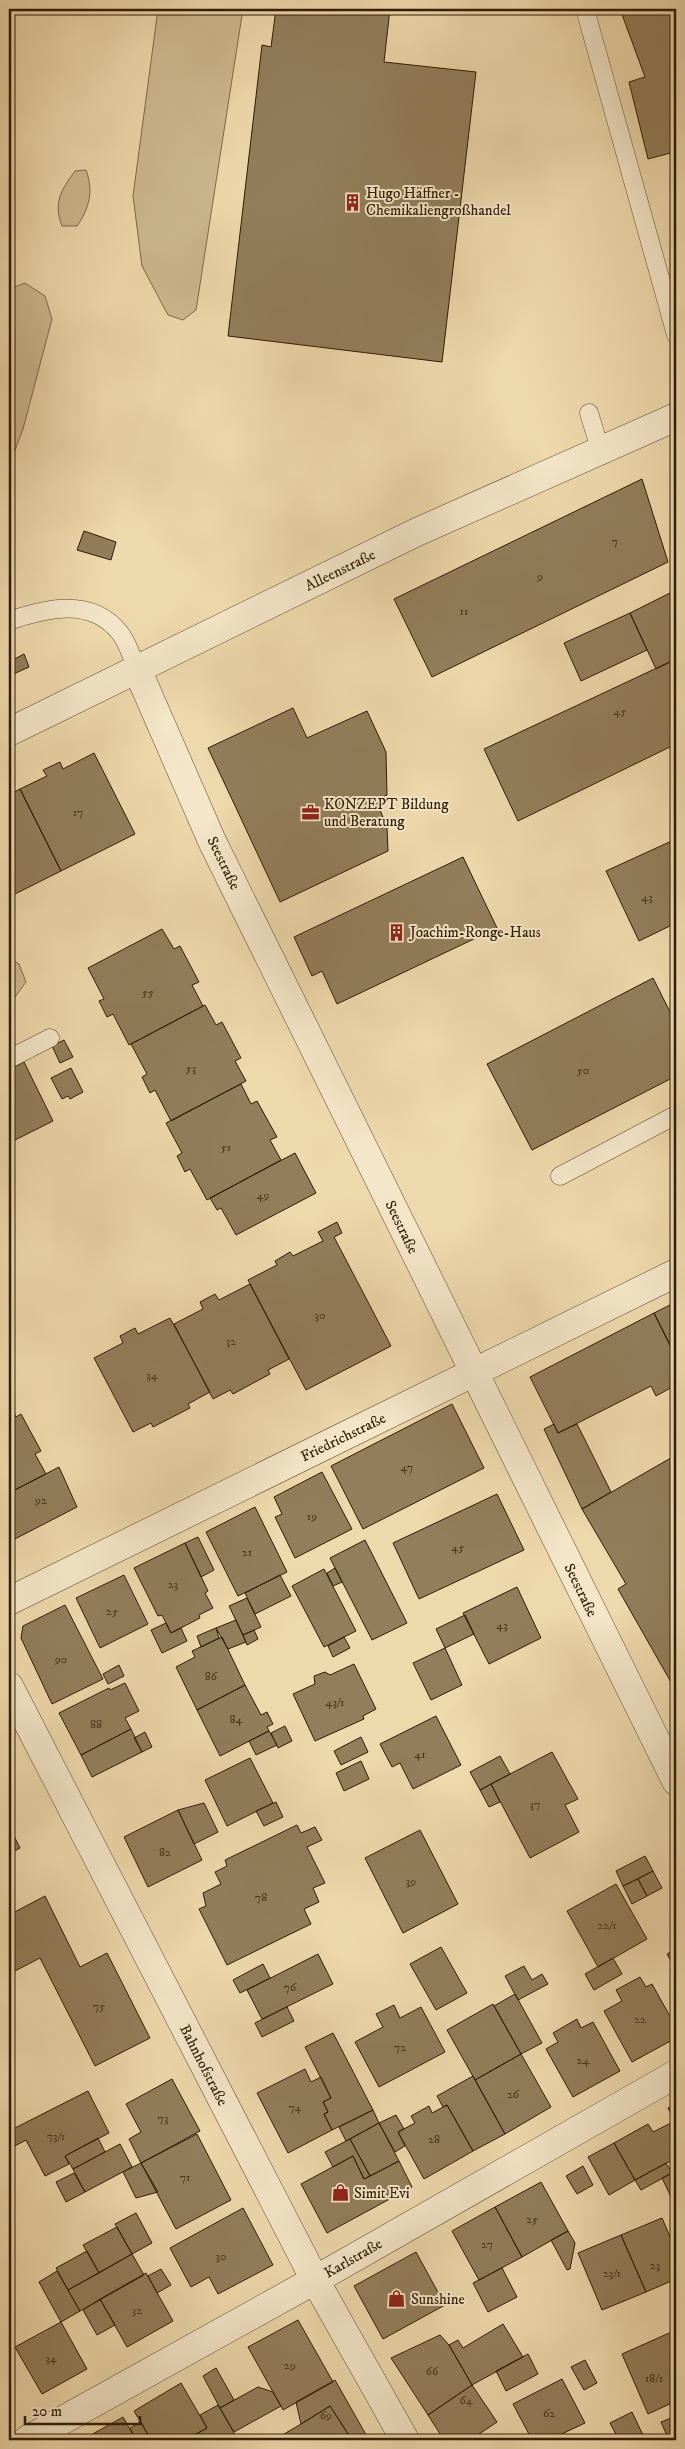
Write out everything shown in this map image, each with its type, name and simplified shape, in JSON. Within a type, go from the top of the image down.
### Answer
[{"type":"street","name":"Alleenstraße","points":[[9,732],[417,532],[600,449],[676,417]]},
{"type":"street","name":"Seestraße","points":[[137,669],[212,841],[676,1781]]},
{"type":"street","name":"Friedrichstraße","points":[[9,1600],[676,1273]]},
{"type":"street","name":"Bahnhofstraße","points":[[9,1686],[315,2280],[405,2440]]},
{"type":"street","name":"Karlstraße","points":[[27,2440],[315,2280],[676,2074]]},
{"type":"lane","points":[[585,9],[676,336]]},
{"type":"lane","points":[[589,413],[600,449]]},
{"type":"lane","points":[[9,621],[38,611],[61,608],[98,613],[121,634],[137,669]]},
{"type":"lane","points":[[9,1059],[50,1038]]},
{"type":"lane","points":[[560,1176],[676,1115]]},
{"type":"shaded area","points":[[158,9],[243,9],[196,310],[183,320],[168,315],[142,266],[133,196]]},
{"type":"shaded area","points":[[86,170],[90,192],[85,213],[77,226],[62,226],[59,218],[58,204],[62,191],[75,171]]},
{"type":"shaded area","points":[[25,283],[45,296],[52,319],[23,429],[9,466],[9,289]]},
{"type":"shaded area","points":[[9,958],[19,964],[26,982],[13,1000],[9,1002]]},
{"type":"building","name":"Hugo Häffner - Chemikaliengroßhandel","points":[[276,9],[390,9],[384,62],[476,72],[442,362],[228,336],[262,45],[271,47]]},
{"type":"building","points":[[620,9],[676,9],[676,158],[674,152],[648,159],[629,82],[645,77]]},
{"type":"building","points":[[642,479],[668,562],[432,677],[394,599]]},
{"type":"building","points":[[84,531],[116,542],[111,560],[77,550]]},
{"type":"building","points":[[674,591],[676,599],[676,659],[656,669],[630,613]]},
{"type":"building","points":[[630,613],[647,650],[581,681],[564,643]]},
{"type":"building","points":[[24,654],[29,667],[9,676],[9,662]]},
{"type":"building","points":[[676,659],[676,744],[518,821],[484,749]]},
{"type":"building","name":"KONZEPT Bildung und Beratung","points":[[293,708],[307,738],[367,711],[386,752],[387,795],[376,800],[387,827],[388,851],[280,902],[208,748]]},
{"type":"building","points":[[94,753],[135,834],[61,871],[20,789],[47,776],[43,770],[60,762],[63,769]]},
{"type":"building","points":[[676,771],[676,784],[671,773]]},
{"type":"building","points":[[20,789],[61,871],[9,897],[9,795]]},
{"type":"building","points":[[676,839],[676,923],[639,941],[606,871]]},
{"type":"building","name":"Joachim-Ronge-Haus","points":[[463,857],[497,928],[337,1004],[322,971],[312,976],[294,937]]},
{"type":"building","points":[[162,929],[174,949],[180,946],[199,982],[192,985],[203,1006],[129,1045],[113,1014],[107,1017],[99,1001],[104,999],[88,968]]},
{"type":"building","points":[[653,978],[676,1024],[676,1076],[532,1150],[487,1064]]},
{"type":"building","points":[[205,1005],[216,1025],[222,1022],[241,1058],[235,1061],[246,1081],[171,1121],[155,1090],[150,1093],[142,1077],[147,1074],[131,1044]]},
{"type":"building","points":[[64,1040],[73,1057],[60,1063],[52,1046]]},
{"type":"building","points":[[24,1062],[53,1121],[9,1143],[9,1070]]},
{"type":"building","points":[[71,1068],[83,1092],[70,1099],[68,1096],[62,1099],[51,1078]]},
{"type":"building","points":[[241,1084],[251,1104],[257,1101],[277,1137],[270,1140],[281,1160],[207,1200],[190,1169],[185,1172],[177,1156],[182,1153],[166,1123]]},
{"type":"building","points":[[295,1153],[316,1193],[236,1235],[221,1208],[217,1210],[210,1198]]},
{"type":"building","points":[[337,1222],[342,1233],[334,1237],[391,1346],[306,1390],[248,1280],[277,1265],[275,1261],[290,1252],[293,1256],[323,1241],[318,1232]]},
{"type":"building","points":[[250,1284],[289,1359],[268,1370],[270,1374],[233,1394],[230,1390],[213,1399],[174,1324],[203,1309],[200,1302],[215,1294],[219,1300]]},
{"type":"building","points":[[676,1302],[676,1357],[654,1313]]},
{"type":"building","points":[[654,1313],[676,1357],[676,1385],[656,1396],[651,1386],[558,1433],[530,1377]]},
{"type":"building","points":[[170,1318],[210,1392],[188,1404],[190,1408],[153,1427],[151,1423],[133,1432],[94,1358],[123,1343],[120,1336],[135,1328],[138,1334]]},
{"type":"building","points":[[9,1403],[16,1417],[21,1414],[41,1451],[35,1454],[46,1474],[9,1493]]},
{"type":"building","points":[[452,1404],[484,1468],[363,1529],[331,1466]]},
{"type":"building","points":[[554,1424],[558,1433],[577,1424],[611,1492],[582,1509],[544,1429]]},
{"type":"building","points":[[676,1455],[676,1691],[618,1589],[626,1584],[582,1509]]},
{"type":"building","points":[[59,1467],[77,1507],[9,1542],[9,1493]]},
{"type":"building","points":[[322,1472],[352,1529],[295,1558],[275,1517],[282,1514],[274,1497]]},
{"type":"building","points":[[497,1494],[524,1550],[419,1599],[393,1543]]},
{"type":"building","points":[[255,1507],[287,1572],[238,1596],[206,1532]]},
{"type":"building","points":[[198,1537],[214,1570],[201,1577],[185,1543]]},
{"type":"building","points":[[365,1540],[407,1623],[372,1640],[330,1558]]},
{"type":"building","points":[[185,1543],[208,1591],[205,1593],[213,1608],[199,1615],[200,1618],[171,1633],[162,1615],[158,1616],[134,1568]]},
{"type":"building","points":[[335,1568],[342,1582],[333,1586],[327,1573]]},
{"type":"building","points":[[324,1569],[356,1631],[324,1647],[292,1586]]},
{"type":"building","points":[[124,1575],[148,1624],[100,1648],[76,1598]]},
{"type":"building","points":[[280,1575],[291,1596],[255,1614],[245,1593]]},
{"type":"building","points":[[517,1587],[541,1638],[489,1664],[463,1613]]},
{"type":"building","points":[[247,1598],[261,1627],[243,1635],[229,1606]]},
{"type":"building","points":[[65,1605],[103,1679],[52,1704],[21,1638],[23,1626]]},
{"type":"building","points":[[465,1615],[474,1634],[445,1648],[436,1629]]},
{"type":"building","points":[[236,1620],[246,1642],[228,1649],[216,1628]]},
{"type":"building","points":[[166,1623],[171,1633],[181,1628],[187,1641],[162,1653],[151,1630]]},
{"type":"building","points":[[216,1628],[219,1638],[201,1647],[197,1636]]},
{"type":"building","points":[[254,1630],[258,1639],[247,1645],[243,1635]]},
{"type":"building","points":[[222,1637],[245,1685],[197,1710],[176,1667],[195,1657],[192,1651]]},
{"type":"building","points":[[344,1637],[350,1648],[333,1657],[328,1646]]},
{"type":"building","points":[[445,1648],[462,1685],[431,1700],[413,1663]]},
{"type":"building","points":[[354,1664],[376,1709],[363,1716],[364,1719],[315,1741],[293,1694],[315,1684],[314,1676],[325,1672],[330,1675]]},
{"type":"building","points":[[119,1665],[124,1676],[108,1684],[103,1674]]},
{"type":"building","points":[[125,1683],[139,1711],[125,1718],[131,1729],[81,1755],[59,1713],[109,1688],[110,1690]]},
{"type":"building","points":[[245,1685],[261,1715],[267,1712],[273,1724],[267,1727],[269,1731],[220,1756],[197,1710]]},
{"type":"building","points":[[436,1716],[461,1765],[413,1789],[400,1763],[392,1767],[380,1744]]},
{"type":"building","points":[[285,1726],[292,1741],[278,1748],[271,1733]]},
{"type":"building","points":[[131,1729],[142,1752],[92,1777],[81,1755]]},
{"type":"building","points":[[269,1731],[277,1745],[256,1755],[249,1741]]},
{"type":"building","points":[[145,1732],[152,1747],[142,1752],[134,1738]]},
{"type":"building","points":[[361,1737],[368,1752],[341,1765],[334,1751]]},
{"type":"building","points":[[552,1752],[578,1799],[565,1805],[579,1832],[530,1858],[491,1784]]},
{"type":"building","points":[[500,1756],[510,1774],[480,1790],[470,1772]]},
{"type":"building","points":[[250,1758],[273,1803],[227,1826],[205,1780]]},
{"type":"building","points":[[361,1761],[369,1779],[344,1791],[336,1773]]},
{"type":"building","points":[[491,1784],[500,1802],[489,1807],[480,1790]]},
{"type":"building","points":[[276,1802],[283,1817],[264,1826],[256,1811]]},
{"type":"building","points":[[204,1803],[218,1832],[194,1844],[178,1810]]},
{"type":"building","points":[[178,1810],[202,1860],[148,1887],[124,1837]]},
{"type":"building","points":[[297,1825],[301,1833],[315,1827],[322,1840],[307,1847],[325,1883],[313,1888],[319,1902],[304,1909],[311,1924],[227,1965],[199,1909],[206,1906],[203,1893],[221,1884],[215,1872],[227,1866],[225,1860]]},
{"type":"building","points":[[9,1826],[20,1848],[9,1854]]},
{"type":"building","points":[[420,1830],[458,1904],[403,1933],[365,1858]]},
{"type":"building","points":[[645,1856],[653,1871],[623,1886],[616,1871]]},
{"type":"building","points":[[653,1871],[662,1888],[647,1896],[638,1879]]},
{"type":"building","points":[[638,1879],[647,1896],[632,1904],[623,1886]]},
{"type":"building","points":[[616,1884],[647,1939],[598,1967],[567,1911]]},
{"type":"building","points":[[45,1896],[80,1967],[107,1953],[150,2038],[95,2066],[40,1958],[9,1974],[9,1915]]},
{"type":"building","points":[[441,1947],[467,1993],[436,2010],[410,1964]]},
{"type":"building","points":[[676,1949],[676,1970],[667,1954]]},
{"type":"building","points":[[318,1954],[333,1984],[262,2019],[247,1990]]},
{"type":"building","points":[[613,1958],[622,1974],[594,1990],[585,1974]]},
{"type":"building","points":[[263,1964],[270,1978],[240,1993],[233,1980]]},
{"type":"building","points":[[524,1966],[532,1980],[542,1974],[548,1984],[518,2000],[505,1976]]},
{"type":"building","points":[[640,1977],[646,1987],[652,1984],[676,2027],[676,2038],[632,2062],[604,2011],[622,2001],[616,1990]]},
{"type":"building","points":[[515,1994],[542,2043],[521,2054],[494,2006]]},
{"type":"building","points":[[493,2004],[521,2054],[475,2080],[447,2030]]},
{"type":"building","points":[[394,2005],[400,2018],[421,2007],[445,2052],[379,2087],[355,2042],[383,2027],[376,2014]]},
{"type":"building","points":[[287,2007],[294,2021],[262,2037],[255,2023]]},
{"type":"building","points":[[577,2019],[581,2028],[593,2022],[620,2071],[573,2097],[546,2049],[558,2042],[553,2033]]},
{"type":"building","points":[[333,2033],[373,2110],[332,2130],[324,2114],[328,2112],[323,2102],[331,2098],[305,2047]]},
{"type":"building","points":[[521,2054],[551,2107],[505,2134],[475,2080]]},
{"type":"building","points":[[305,2069],[311,2082],[321,2077],[331,2098],[323,2102],[328,2112],[324,2114],[332,2130],[288,2153],[257,2093]]},
{"type":"building","points":[[473,2076],[505,2134],[473,2151],[447,2105],[443,2107],[437,2096]]},
{"type":"building","points":[[172,2079],[200,2131],[141,2163],[129,2139],[141,2132],[126,2104]]},
{"type":"building","points":[[88,2091],[109,2133],[65,2156],[69,2164],[45,2176],[26,2140],[9,2149],[9,2131]]},
{"type":"building","points":[[676,2104],[676,2124],[668,2108]]},
{"type":"building","points":[[447,2105],[473,2151],[424,2179],[398,2132],[415,2123],[411,2116],[429,2106],[432,2113]]},
{"type":"building","points":[[373,2110],[379,2123],[346,2141],[339,2127]]},
{"type":"building","points":[[396,2115],[404,2129],[398,2132],[405,2146],[395,2152],[379,2123]]},
{"type":"building","points":[[675,2121],[676,2158],[635,2180],[614,2143],[648,2124],[653,2132]]},
{"type":"building","points":[[379,2123],[399,2161],[370,2176],[350,2139]]},
{"type":"building","points":[[197,2134],[231,2200],[176,2229],[141,2163]]},
{"type":"building","points":[[98,2138],[105,2152],[73,2169],[65,2156]]},
{"type":"building","points":[[350,2139],[370,2176],[364,2179],[353,2156],[333,2167],[325,2152]]},
{"type":"building","points":[[614,2143],[635,2180],[609,2195],[588,2157]]},
{"type":"building","points":[[120,2144],[132,2167],[85,2192],[73,2169]]},
{"type":"building","points":[[353,2156],[364,2179],[399,2161],[412,2187],[327,2233],[301,2184]]},
{"type":"building","points":[[141,2163],[158,2192],[136,2198],[123,2172]]},
{"type":"building","points":[[666,2163],[672,2173],[641,2190],[635,2180]]},
{"type":"building","points":[[583,2166],[593,2185],[577,2194],[566,2176]]},
{"type":"building","points":[[74,2173],[85,2192],[66,2202],[56,2182]]},
{"type":"building","points":[[672,2173],[676,2176],[676,2197],[672,2199],[662,2178]]},
{"type":"building","points":[[541,2182],[568,2231],[522,2257],[495,2207]]},
{"type":"building","points":[[495,2207],[522,2257],[479,2280],[452,2231]]},
{"type":"building","points":[[243,2208],[273,2265],[218,2294],[209,2277],[191,2287],[170,2248]]},
{"type":"building","points":[[136,2213],[152,2243],[132,2254],[115,2224]]},
{"type":"building","points":[[662,2218],[676,2251],[676,2279],[646,2292],[621,2235]]},
{"type":"building","points":[[117,2227],[132,2254],[99,2273],[83,2245]]},
{"type":"building","points":[[568,2231],[575,2243],[570,2269],[567,2270],[551,2240]]},
{"type":"building","points":[[621,2235],[646,2292],[602,2310],[578,2253]]},
{"type":"building","points":[[87,2251],[99,2273],[68,2290],[56,2268]]},
{"type":"building","points":[[416,2252],[445,2305],[383,2339],[354,2286]]},
{"type":"building","points":[[132,2254],[144,2275],[80,2311],[68,2290]]},
{"type":"building","points":[[502,2268],[517,2297],[488,2312],[473,2283]]},
{"type":"building","points":[[161,2269],[171,2285],[157,2293],[148,2276]]},
{"type":"building","points":[[57,2271],[80,2311],[61,2322],[39,2282]]},
{"type":"building","points":[[146,2273],[173,2321],[127,2347],[100,2299]]},
{"type":"building","points":[[100,2299],[115,2325],[97,2335],[83,2310]]},
{"type":"building","points":[[298,2320],[333,2382],[283,2410],[248,2347]]},
{"type":"building","points":[[61,2322],[87,2369],[42,2394],[15,2347]]},
{"type":"building","points":[[503,2324],[523,2357],[472,2385],[449,2345],[458,2340],[463,2348]]},
{"type":"building","points":[[676,2330],[676,2401],[648,2414],[622,2354]]},
{"type":"building","points":[[440,2335],[449,2345],[472,2385],[428,2415],[391,2358]]},
{"type":"building","points":[[528,2354],[538,2374],[506,2391],[496,2371]]},
{"type":"building","points":[[585,2360],[597,2383],[584,2390],[571,2367]]},
{"type":"building","points":[[216,2368],[234,2400],[220,2408],[203,2376]]},
{"type":"building","points":[[562,2379],[585,2423],[549,2440],[532,2440],[513,2404]]},
{"type":"building","points":[[335,2380],[369,2440],[352,2440],[330,2406],[301,2424],[296,2402]]},
{"type":"building","points":[[181,2383],[207,2428],[193,2436],[195,2440],[151,2440],[134,2411]]},
{"type":"building","points":[[472,2385],[497,2422],[470,2440],[444,2440],[428,2415]]},
{"type":"building","points":[[258,2387],[273,2392],[281,2406],[234,2432],[220,2408]]},
{"type":"building","points":[[218,2405],[237,2438],[234,2440],[199,2440],[196,2434],[207,2428],[200,2415]]},
{"type":"building","points":[[330,2406],[352,2440],[274,2440],[301,2424]]},
{"type":"building","points":[[632,2412],[643,2435],[631,2440],[619,2440],[610,2423]]},
{"type":"building","points":[[676,2416],[676,2440],[669,2440],[661,2422]]},
{"type":"building","points":[[123,2417],[136,2440],[82,2440]]},
{"type":"building","points":[[141,2422],[151,2440],[136,2440],[130,2428]]},
{"type":"place","name":"Hugo Häffner - Chemikaliengroßhandel","points":[[352,202]]},
{"type":"place","name":"KONZEPT Bildung und Beratung","points":[[310,813]]},
{"type":"place","name":"Joachim-Ronge-Haus","points":[[396,932]]},
{"type":"place","name":"Simit Evi","points":[[340,2193]]},
{"type":"place","name":"Sunshine","points":[[397,2299]]}]
